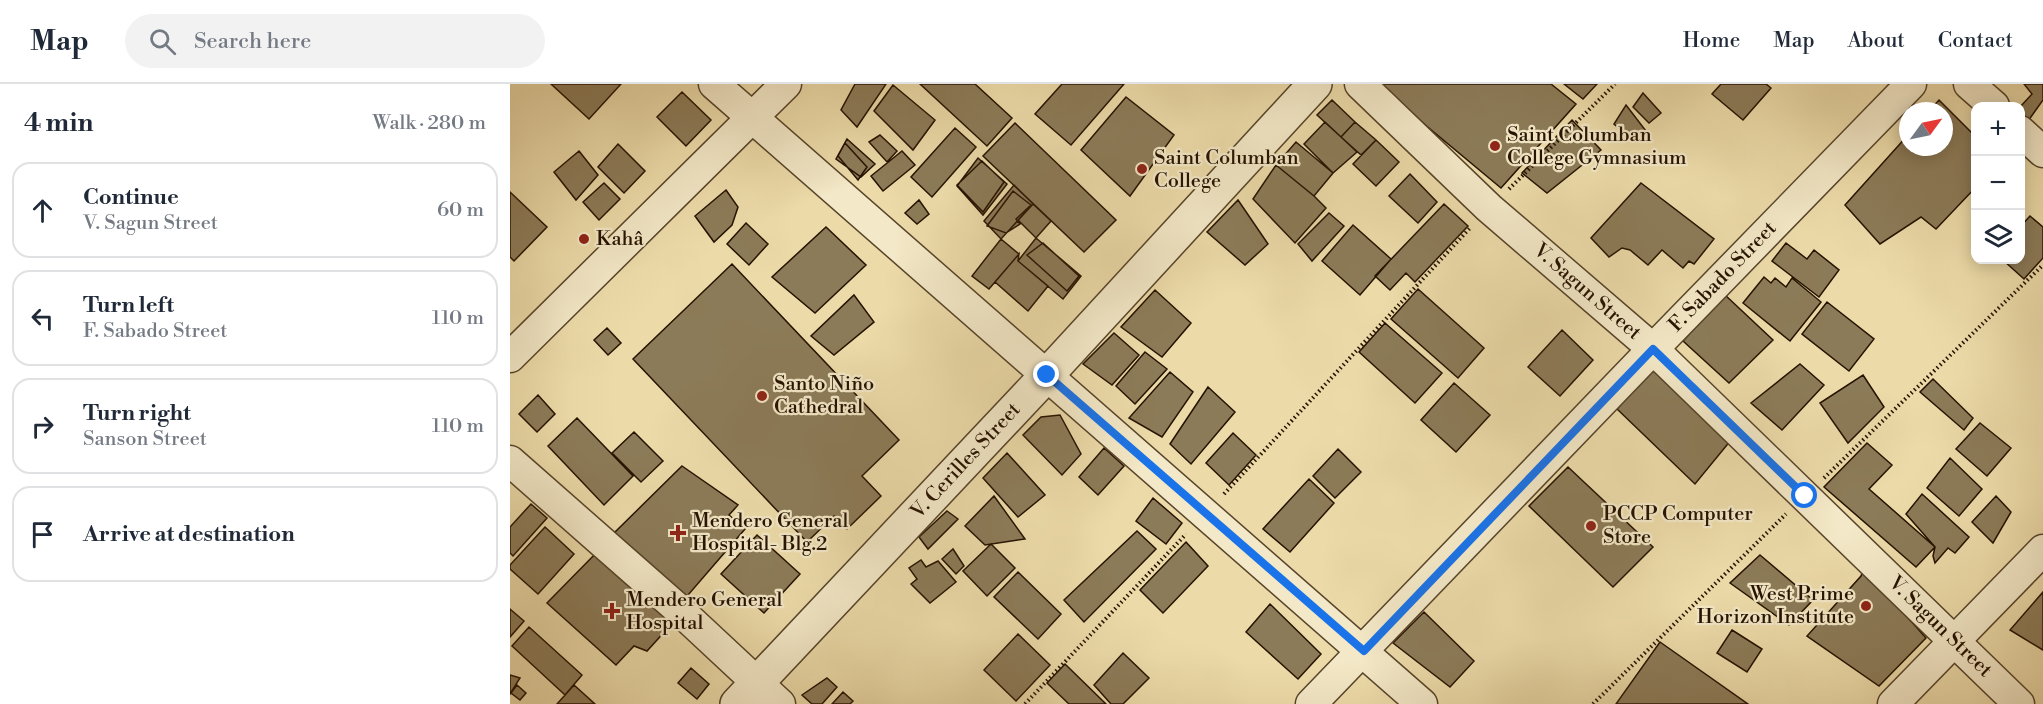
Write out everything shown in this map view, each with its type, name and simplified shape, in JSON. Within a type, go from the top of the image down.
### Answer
[{"type":"street","points":[[714,84],[1422,704]]},
{"type":"street","points":[[510,357],[786,84]]},
{"type":"street","name":"V. Cerilles Street","points":[[758,697],[1047,375],[1315,84]]},
{"type":"street","name":"V. Sagun Street","points":[[1360,84],[1489,208],[1653,349],[2019,704]]},
{"type":"street","name":"F. Sabado Street","points":[[1311,704],[1911,84]]},
{"type":"street","points":[[1969,84],[1989,102]]},
{"type":"street","points":[[2025,136],[2043,152]]},
{"type":"street","points":[[510,461],[758,697]]},
{"type":"street","points":[[1893,704],[2043,550]]},
{"type":"path","points":[[1025,704],[1489,208],[1615,84]]},
{"type":"building","points":[[551,84],[621,84],[589,119]]},
{"type":"building","points":[[855,84],[886,84],[857,127],[841,110]]},
{"type":"building","points":[[920,84],[975,84],[1012,118],[987,146]]},
{"type":"building","points":[[1062,84],[1124,84],[1071,145],[1035,114]]},
{"type":"building","name":"Saint Columban College Gymnasium","points":[[1376,84],[1551,84],[1576,104],[1501,188]]},
{"type":"building","points":[[1564,84],[1597,84],[1583,99]]},
{"type":"building","points":[[1721,84],[1766,84],[1771,88],[1743,120],[1712,94]]},
{"type":"building","points":[[2024,84],[2043,84],[2043,100],[2028,121],[2025,118],[2025,102],[2032,94]]},
{"type":"building","points":[[893,85],[935,120],[913,150],[874,111]]},
{"type":"building","points":[[682,92],[711,120],[686,146],[657,117]]},
{"type":"building","points":[[1643,93],[1661,113],[1649,123],[1633,107]]},
{"type":"building","points":[[1126,97],[1174,135],[1130,196],[1081,150]]},
{"type":"building","points":[[1332,100],[1355,122],[1341,137],[1317,115]]},
{"type":"building","points":[[1626,105],[1646,131],[1632,139],[1614,124]]},
{"type":"building","points":[[1953,114],[1971,132],[1971,192],[1936,229],[1921,217],[1880,244],[1845,205],[1899,145],[1899,156],[1953,156]]},
{"type":"building","points":[[1572,120],[1601,150],[1547,193],[1522,173]]},
{"type":"building","points":[[1325,122],[1357,152],[1333,173],[1304,144]]},
{"type":"building","points":[[1355,122],[1376,140],[1361,155],[1341,137]]},
{"type":"building","points":[[1015,123],[1116,220],[1084,252],[983,156]]},
{"type":"building","points":[[955,128],[976,147],[932,197],[911,177]]},
{"type":"building","points":[[880,135],[897,151],[887,162],[869,142]]},
{"type":"building","points":[[847,139],[875,164],[861,177],[836,159]]},
{"type":"building","points":[[1376,140],[1399,162],[1376,186],[1353,164]]},
{"type":"building","points":[[1296,142],[1333,173],[1314,196],[1276,165]]},
{"type":"building","points":[[845,143],[867,167],[858,180],[838,156]]},
{"type":"building","points":[[618,144],[645,171],[624,193],[598,167]]},
{"type":"building","points":[[579,151],[598,175],[576,200],[554,172]]},
{"type":"building","points":[[902,151],[915,165],[883,191],[871,176]]},
{"type":"building","points":[[978,158],[1007,184],[983,215],[957,186]]},
{"type":"building","points":[[982,161],[1004,182],[983,212],[957,185]]},
{"type":"building","points":[[1276,165],[1326,208],[1295,243],[1253,199]]},
{"type":"building","points":[[1410,174],[1437,202],[1418,223],[1389,196]]},
{"type":"building","points":[[604,183],[620,199],[599,220],[583,202]]},
{"type":"building","points":[[1641,183],[1714,239],[1694,264],[1689,261],[1683,268],[1662,250],[1648,265],[1630,250],[1622,248],[1609,257],[1591,238]]},
{"type":"building","points":[[1014,185],[1033,204],[1001,239],[984,221]]},
{"type":"building","points":[[726,190],[738,207],[732,225],[714,242],[695,216]]},
{"type":"building","points":[[1013,191],[1031,205],[1016,219],[1020,224],[1006,233],[987,226]]},
{"type":"building","points":[[510,192],[547,227],[514,261],[510,257]]},
{"type":"building","points":[[919,200],[929,214],[917,224],[905,213]]},
{"type":"building","points":[[1238,200],[1268,244],[1245,265],[1207,232]]},
{"type":"building","points":[[1033,204],[1051,221],[1036,238],[1018,220]]},
{"type":"building","points":[[1444,204],[1468,226],[1415,282],[1406,273],[1390,290],[1375,276]]},
{"type":"building","points":[[1329,213],[1344,226],[1312,261],[1298,244]]},
{"type":"building","points":[[2030,216],[2043,227],[2043,258],[2024,279],[2007,264],[2025,264],[2025,222]]},
{"type":"building","points":[[746,223],[768,244],[749,265],[727,244]]},
{"type":"building","points":[[1353,225],[1391,259],[1360,295],[1322,261]]},
{"type":"building","points":[[826,227],[866,265],[815,313],[772,277]]},
{"type":"building","points":[[1036,238],[1081,276],[1063,299],[1018,261]]},
{"type":"building","points":[[1001,239],[1019,254],[989,289],[972,276]]},
{"type":"building","points":[[1043,243],[1079,276],[1067,291],[1027,255]]},
{"type":"building","points":[[1786,243],[1807,259],[1814,250],[1839,270],[1819,297],[1772,261]]},
{"type":"building","points":[[1019,254],[1018,261],[1048,286],[1028,311],[995,282]]},
{"type":"building","name":"Santo Niño Cathedral","points":[[732,264],[899,440],[862,476],[881,496],[847,529],[834,516],[807,542],[633,359]]},
{"type":"building","points":[[1764,277],[1771,283],[1775,278],[1786,287],[1792,278],[1821,302],[1790,341],[1743,303]]},
{"type":"building","points":[[1418,289],[1484,348],[1458,378],[1391,319]]},
{"type":"building","points":[[1155,290],[1191,323],[1162,357],[1121,327]]},
{"type":"building","points":[[1724,294],[1773,340],[1729,383],[1683,341]]},
{"type":"building","points":[[854,295],[874,322],[834,355],[811,336]]},
{"type":"building","points":[[1827,302],[1874,339],[1849,371],[1802,334]]},
{"type":"building","points":[[1385,323],[1442,373],[1415,403],[1359,352]]},
{"type":"building","points":[[607,328],[621,343],[608,355],[594,340]]},
{"type":"building","points":[[1562,330],[1593,360],[1560,396],[1528,367]]},
{"type":"building","points":[[1114,333],[1139,355],[1112,385],[1083,364]]},
{"type":"building","points":[[1145,352],[1167,369],[1135,404],[1116,386]]},
{"type":"building","points":[[1800,364],[1824,385],[1782,430],[1751,403]]},
{"type":"building","points":[[1654,365],[1731,440],[1695,484],[1617,409]]},
{"type":"building","points":[[1170,372],[1193,392],[1162,437],[1129,418]]},
{"type":"building","points":[[1863,375],[1884,407],[1848,443],[1820,403]]},
{"type":"building","points":[[1933,379],[1973,418],[1964,430],[1920,392]]},
{"type":"building","points":[[1454,383],[1490,415],[1456,452],[1421,420]]},
{"type":"building","points":[[1208,387],[1235,412],[1191,464],[1170,444]]},
{"type":"building","points":[[538,395],[555,414],[537,432],[519,414]]},
{"type":"building","points":[[1060,415],[1081,454],[1062,475],[1023,435],[1041,417]]},
{"type":"building","points":[[577,418],[633,476],[604,505],[548,446]]},
{"type":"building","points":[[1980,423],[2011,448],[1987,476],[1956,449]]},
{"type":"building","points":[[634,432],[663,461],[641,482],[612,453]]},
{"type":"building","points":[[1233,433],[1256,455],[1229,485],[1206,463]]},
{"type":"building","points":[[1867,443],[1892,465],[1869,489],[1935,547],[1916,567],[1824,487]]},
{"type":"building","points":[[1104,448],[1124,466],[1098,495],[1079,477]]},
{"type":"building","points":[[1338,449],[1361,472],[1335,498],[1313,476]]},
{"type":"building","points":[[1007,453],[1045,495],[1018,517],[983,478]]},
{"type":"building","points":[[1950,458],[1982,489],[1959,516],[1927,488]]},
{"type":"building","name":"Mendero General Hospital- Blg.2","points":[[682,466],[738,505],[729,515],[745,529],[682,602],[611,536]]},
{"type":"building","name":"PCCP Computer Store","points":[[1568,467],[1653,547],[1613,587],[1529,506]]},
{"type":"building","points":[[1309,479],[1334,503],[1290,552],[1263,529]]},
{"type":"building","points":[[1922,494],[1969,537],[1955,553],[1948,548],[1935,563],[1933,556],[1935,547],[1906,514]]},
{"type":"building","points":[[994,496],[1025,539],[985,545],[965,526]]},
{"type":"building","points":[[1996,496],[2011,512],[1993,543],[1972,522]]},
{"type":"building","points":[[1153,498],[1182,523],[1166,544],[1136,521]]},
{"type":"building","points":[[531,504],[547,518],[513,556],[510,553],[510,527]]},
{"type":"building","points":[[947,511],[958,519],[928,549],[919,537]]},
{"type":"building","points":[[545,527],[574,554],[538,594],[510,569],[510,565]]},
{"type":"building","points":[[1137,531],[1156,549],[1084,622],[1064,600]]},
{"type":"building","points":[[757,535],[800,574],[764,613],[721,574]]},
{"type":"building","points":[[1186,542],[1208,566],[1163,613],[1140,590]]},
{"type":"building","points":[[991,544],[1015,568],[987,596],[963,571]]},
{"type":"building","name":"Mendero General Hospital","points":[[600,549],[677,618],[647,651],[634,646],[616,665],[547,603]]},
{"type":"building","points":[[953,549],[964,566],[956,574],[942,559]]},
{"type":"building","points":[[1760,555],[1813,600],[1789,625],[1730,583]]},
{"type":"building","points":[[921,560],[926,567],[938,561],[956,582],[930,603],[911,584],[917,579],[909,568]]},
{"type":"building","name":"West Prime Horizon Institute","points":[[1864,568],[1926,638],[1879,686],[1807,636],[1861,576]]},
{"type":"building","points":[[1018,572],[1061,614],[1038,639],[994,597]]},
{"type":"building","points":[[2043,592],[2043,650],[2010,630]]},
{"type":"building","points":[[1270,604],[1321,654],[1298,679],[1246,632]]},
{"type":"building","points":[[510,609],[524,621],[510,637]]},
{"type":"building","points":[[1424,612],[1474,661],[1450,687],[1393,643]]},
{"type":"building","points":[[529,627],[582,675],[565,695],[512,646]]},
{"type":"building","points":[[1732,630],[1762,649],[1747,672],[1717,653]]},
{"type":"building","points":[[1018,634],[1050,665],[1016,701],[984,670]]},
{"type":"building","points":[[1660,642],[1748,704],[1616,704]]},
{"type":"building","points":[[1123,653],[1149,678],[1123,704],[1111,704],[1094,685]]},
{"type":"building","points":[[1065,664],[1106,704],[1069,704],[1047,683]]},
{"type":"building","points":[[691,668],[709,684],[697,699],[678,683]]},
{"type":"building","points":[[510,675],[520,678],[510,694]]},
{"type":"building","points":[[827,678],[837,687],[822,704],[812,704],[802,695]]},
{"type":"building","points":[[517,685],[526,693],[520,700],[511,693]]},
{"type":"building","points":[[574,685],[595,704],[557,704]]},
{"type":"building","points":[[843,692],[853,701],[850,704],[832,704]]},
{"type":"place","name":"Saint Columban College Gymnasium","points":[[1495,146]]},
{"type":"place","name":"Saint Columban College","points":[[1142,169]]},
{"type":"place","name":"Kahâ","points":[[584,239]]},
{"type":"place","name":"Santo Niño Cathedral","points":[[762,396]]},
{"type":"place","name":"PCCP Computer Store","points":[[1591,526]]},
{"type":"place","name":"Mendero General Hospital- Blg.2","points":[[678,533]]},
{"type":"place","name":"West Prime Horizon Institute","points":[[1866,606]]},
{"type":"place","name":"Mendero General Hospital","points":[[612,611]]},
{"type":"route","points":[[1047,375],[1364,651],[1653,349],[1805,496]]}]
